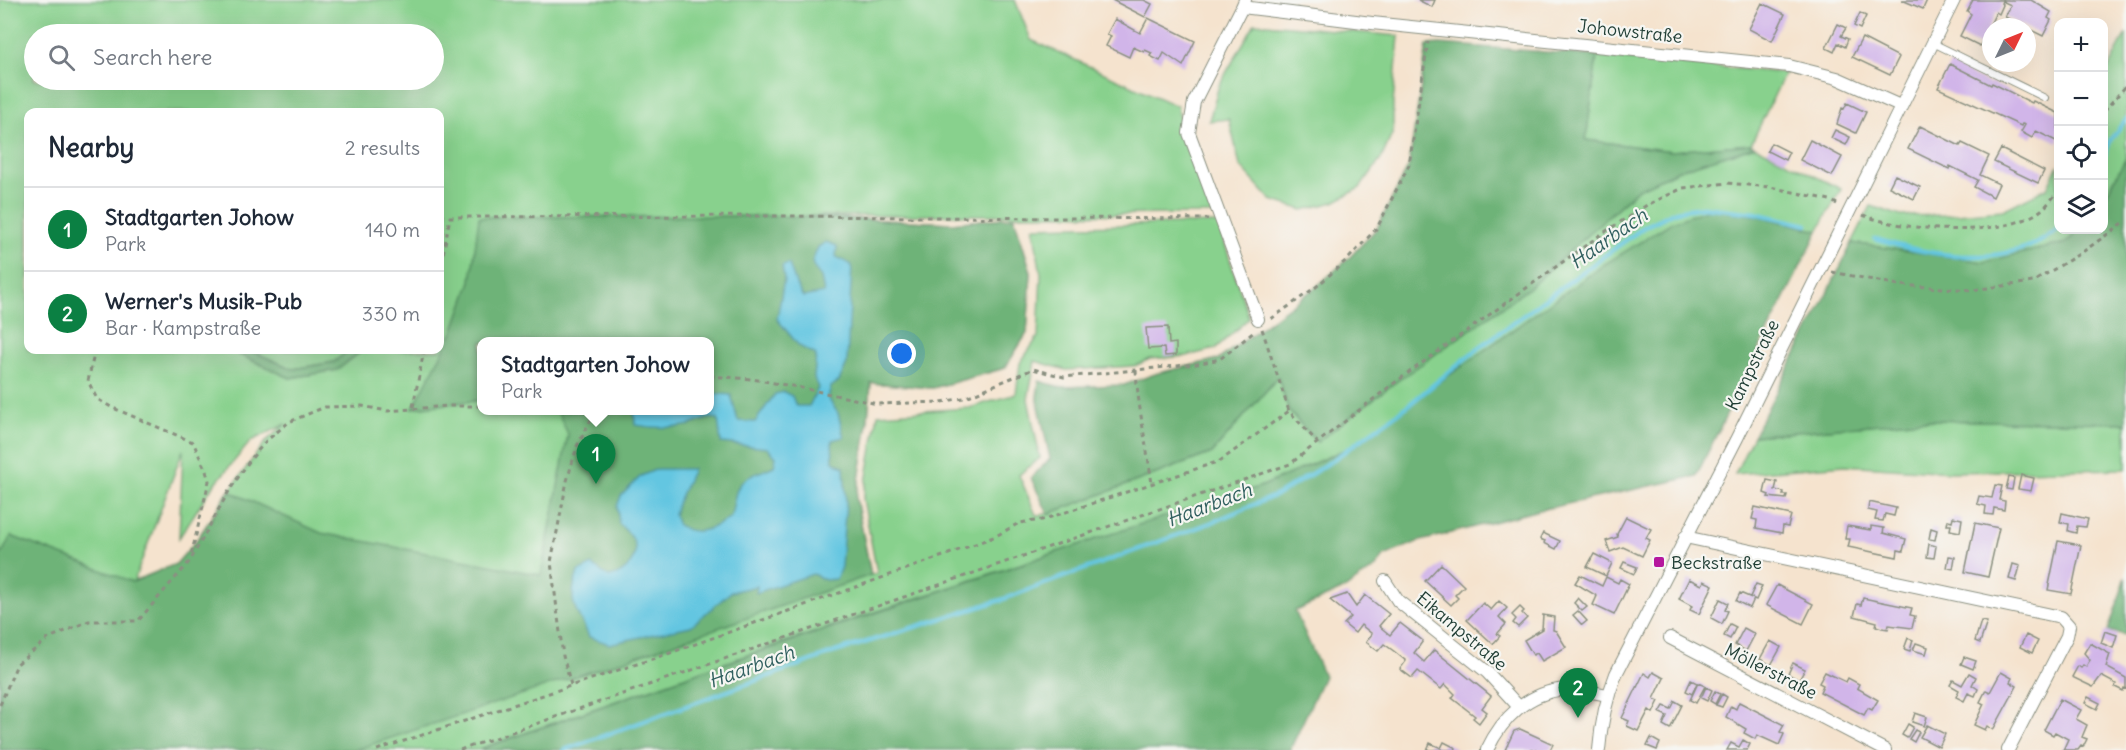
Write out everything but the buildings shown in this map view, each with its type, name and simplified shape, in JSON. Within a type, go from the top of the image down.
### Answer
[{"type":"street","name":"Kampstraße","points":[[1599,750],[1601,723],[1616,674],[1737,438],[1818,270],[1954,0]]},
{"type":"street","name":"Johowstraße","points":[[1260,323],[1219,219],[1189,133],[1194,102],[1243,3],[1430,28],[1789,66],[1837,78],[1900,106]]},
{"type":"street","points":[[1685,537],[2061,617],[2069,626],[2067,636],[2008,750]]},
{"type":"street","name":"Eikampstraße","points":[[1385,581],[1398,601],[1487,672],[1519,707]]},
{"type":"street","name":"Möllerstraße","points":[[1670,638],[1885,750]]},
{"type":"street","points":[[1487,750],[1495,732],[1519,707],[1544,693],[1567,689],[1608,695]]},
{"type":"lane","points":[[1932,43],[2045,98]]},
{"type":"path","points":[[714,376],[752,379],[878,404],[941,402],[964,398],[1033,369],[1064,377],[1197,364],[1220,358],[1260,323],[1316,287],[1350,257],[1377,228],[1409,165],[1430,28]]},
{"type":"path","points":[[2108,106],[2126,86]]},
{"type":"path","points":[[460,750],[1290,464],[1393,384],[1603,233],[1647,205],[1683,188],[1727,183],[1770,188],[1830,200],[1882,222],[1931,228],[1985,228],[2011,225],[2033,216],[2048,205],[2054,196]]},
{"type":"path","points":[[444,217],[780,216],[1219,219]]},
{"type":"path","points":[[444,250],[450,217]]},
{"type":"path","points":[[1818,270],[1899,285],[1972,290],[2033,282],[2084,251],[2126,221]]},
{"type":"path","points":[[1260,323],[1289,411],[1317,442]]},
{"type":"path","points":[[94,354],[87,381],[98,399],[113,408],[193,442],[209,482],[190,561]]},
{"type":"path","points":[[413,408],[423,354]]},
{"type":"path","points":[[1136,370],[1138,404],[1152,484]]},
{"type":"path","points":[[0,705],[17,664],[49,638],[90,621],[138,621],[190,561],[229,491],[245,468],[266,441],[289,422],[325,407],[362,406],[387,411],[477,406]]},
{"type":"path","points":[[377,750],[670,653],[946,555],[996,536],[1019,523],[1042,520],[1220,461],[1289,411]]},
{"type":"path","points":[[571,685],[562,656],[551,562],[567,481],[577,446],[594,415]]},
{"type":"green space","points":[[0,0],[1015,0],[1031,40],[1177,106],[1184,133],[1214,214],[801,216],[952,223],[1014,217],[1031,272],[1027,333],[1005,368],[933,388],[871,383],[867,428],[856,499],[871,575],[877,573],[863,499],[878,414],[969,408],[1016,394],[1020,363],[1038,337],[1041,274],[1033,227],[1218,223],[1249,318],[1215,349],[1187,356],[1150,359],[1135,366],[1066,370],[1035,361],[1028,399],[1040,458],[1019,475],[1036,515],[1048,514],[1212,453],[1278,377],[1289,411],[1317,442],[1393,384],[1529,288],[1638,189],[1681,169],[1755,146],[1841,189],[1818,231],[1759,216],[1709,209],[1605,264],[1346,449],[1265,485],[773,646],[476,750],[0,750]],"holes":[[[477,337],[714,337],[714,390],[731,592],[639,415],[477,415]],[[286,424],[266,441],[196,541],[176,564],[134,581],[183,450],[179,538],[210,490],[251,441]]]},
{"type":"green space","points":[[1255,23],[1399,36],[1393,132],[1381,159],[1360,188],[1334,202],[1303,210],[1271,200],[1240,166],[1229,119],[1209,121],[1219,85]]},
{"type":"green space","points":[[2126,33],[2126,158],[2108,192],[2108,72]]},
{"type":"green space","points":[[1440,44],[1597,56],[1586,140],[1672,151],[1751,144],[1755,146],[1681,169],[1638,189],[1529,288],[1393,384],[1317,442],[1289,411],[1278,377],[1212,453],[1048,514],[1031,478],[1050,459],[1037,397],[1039,381],[1060,387],[1124,385],[1158,373],[1219,359],[1316,287],[1350,257],[1377,228],[1409,165],[1427,45]]},
{"type":"green space","points":[[1597,56],[1785,73],[1751,144],[1672,151],[1586,140]]},
{"type":"green space","points":[[2126,158],[2126,423],[1922,420],[1753,436],[1852,243],[1984,262],[2066,243],[2075,234],[2108,234],[2108,192]]},
{"type":"green space","points":[[2054,173],[2054,234],[2075,234],[2066,243],[1984,262],[1852,243],[1871,206],[1901,216],[2003,210],[2047,188]]},
{"type":"green space","points":[[1709,209],[1759,216],[1818,231],[1696,476],[1535,511],[1417,542],[1384,556],[1376,567],[1344,589],[1295,611],[1324,676],[1290,750],[478,750],[696,673],[1132,527],[1265,485],[1346,449],[1605,264],[1672,222]]},
{"type":"green space","points":[[781,216],[952,223],[1014,217],[1031,272],[1027,333],[1005,368],[933,388],[871,383],[867,428],[856,499],[871,575],[355,750],[0,750],[0,557],[11,536],[133,582],[176,564],[196,541],[229,491],[321,533],[541,575],[568,434],[559,415],[714,415],[714,337],[477,337],[477,401],[413,408],[441,354],[444,354],[471,281],[479,217]]},
{"type":"green space","points":[[238,354],[258,354],[293,369],[334,362],[344,354],[358,354],[337,370],[290,378]]},
{"type":"green space","points":[[258,354],[344,354],[334,362],[293,369]]},
{"type":"green space","points":[[1922,420],[2126,423],[2126,469],[1951,472],[1845,465],[1735,474],[1753,436]]},
{"type":"green space","points":[[2126,577],[2126,635],[2108,631]]},
{"type":"water","points":[[826,242],[837,246],[836,257],[852,265],[847,363],[839,381],[831,387],[828,398],[838,413],[844,437],[832,440],[833,461],[844,467],[846,502],[841,567],[836,579],[825,580],[813,574],[756,593],[757,586],[731,592],[691,626],[609,644],[589,637],[573,600],[578,572],[592,565],[609,577],[621,572],[631,563],[635,545],[631,536],[619,524],[617,506],[621,496],[641,476],[657,469],[693,469],[674,515],[678,525],[692,531],[699,531],[712,528],[731,517],[735,494],[741,482],[774,466],[776,457],[767,448],[721,443],[718,419],[662,428],[635,425],[634,415],[714,415],[714,393],[731,395],[738,421],[755,422],[775,394],[784,392],[792,396],[796,406],[809,406],[818,388],[814,378],[816,355],[799,346],[777,319],[784,279],[782,266],[789,264],[803,297],[824,293],[821,277],[812,262],[818,247]]},
{"type":"waterway","points":[[2108,146],[2126,119]]},
{"type":"waterway","name":"Haarbach","points":[[564,750],[835,652],[1001,600],[1210,523],[1279,494],[1327,464],[1405,408],[1476,350],[1644,227],[1676,211],[1703,207],[1755,213],[1807,225]]},
{"type":"waterway","points":[[1875,239],[1934,253],[1976,256],[2016,251],[2038,243],[2054,232]]},
{"type":"place","name":"Stadtgarten Johow","points":[[596,484]]},
{"type":"place","name":"Beckstraße","points":[[1659,562]]},
{"type":"place","name":"Werner's Musik-Pub","points":[[1578,718]]}]
